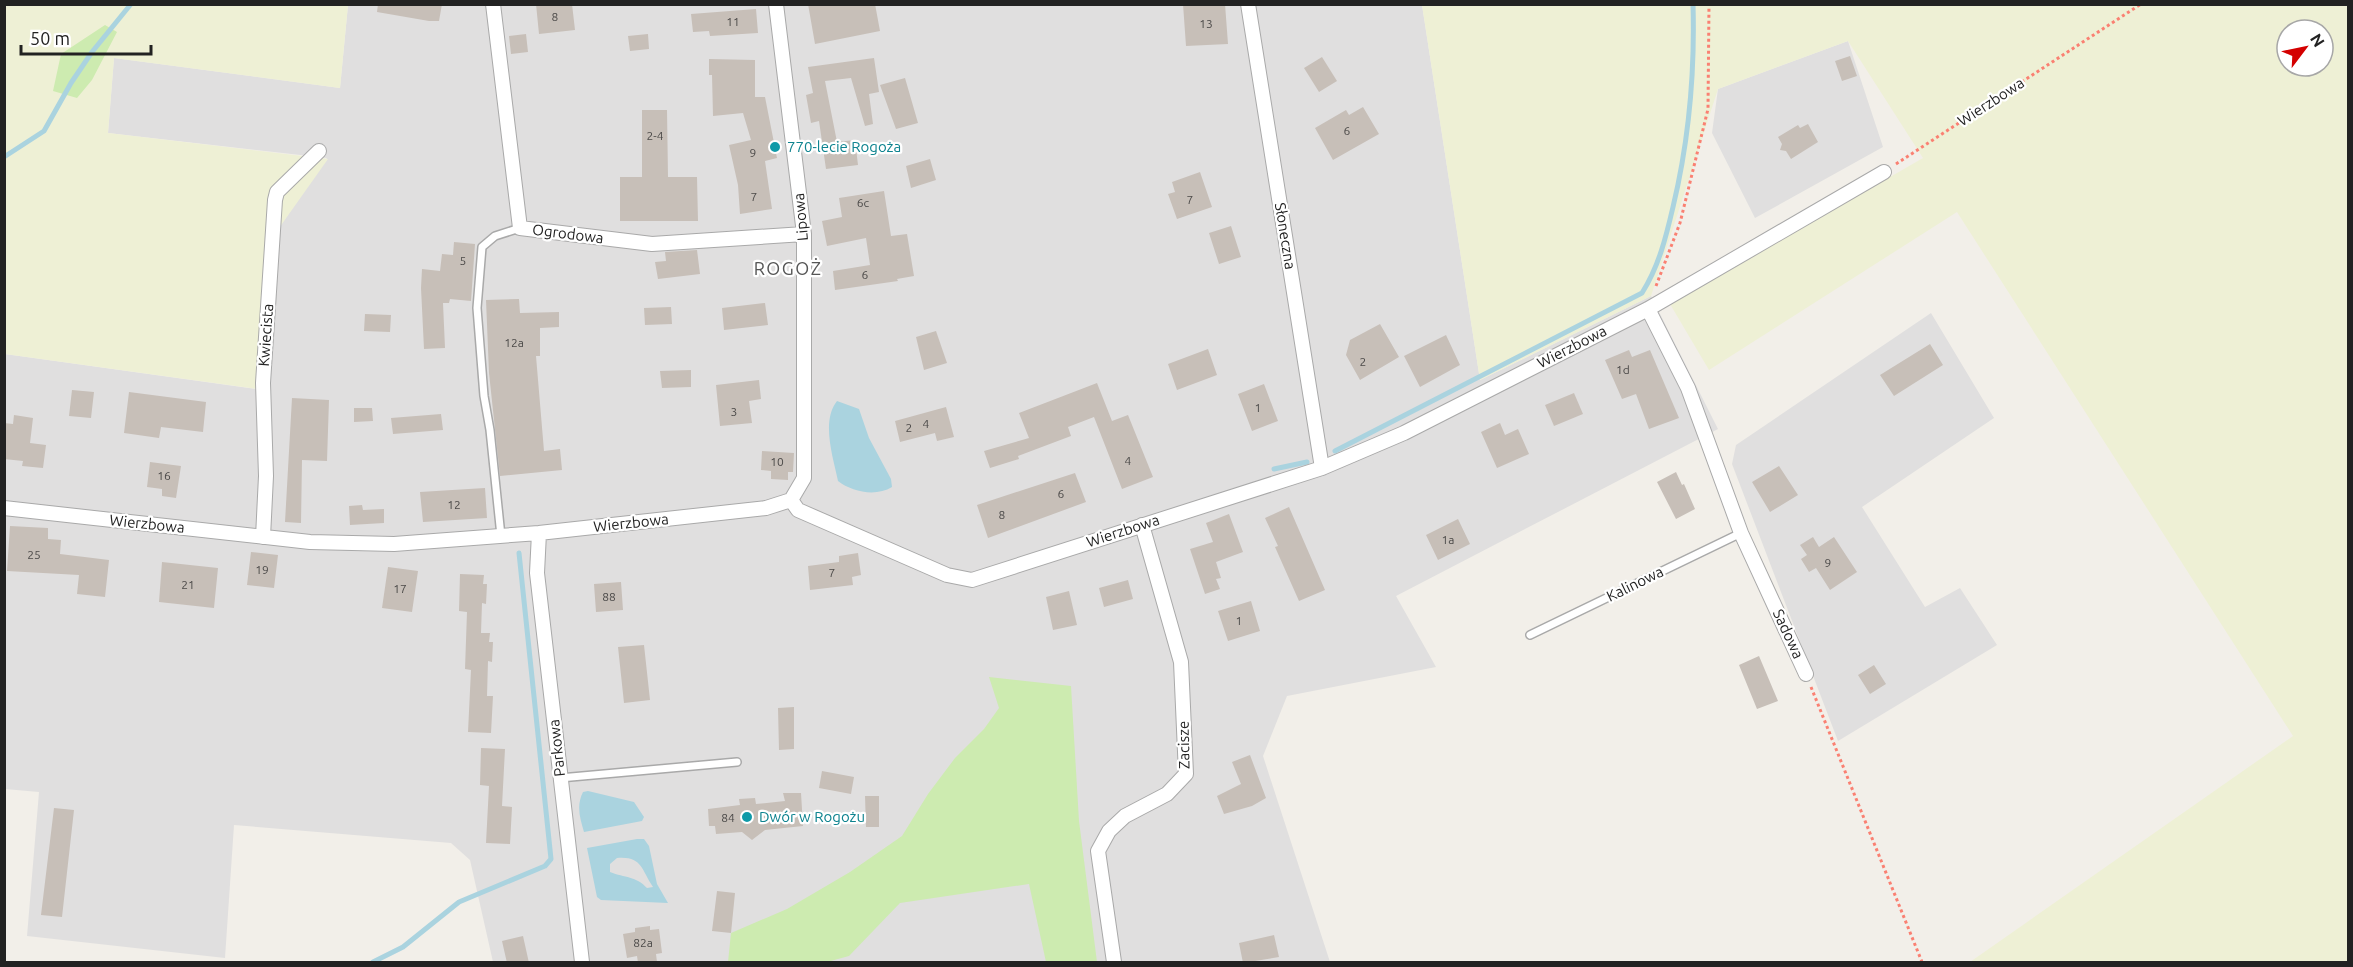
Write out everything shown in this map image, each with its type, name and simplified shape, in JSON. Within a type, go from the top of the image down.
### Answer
[{"type":"street","name":"Ogrodowa","points":[[493,4],[520,228],[652,244],[804,234]]},
{"type":"street","name":"Lipowa","points":[[776,4],[804,234],[804,478],[791,500]]},
{"type":"street","name":"Słoneczna","points":[[1248,4],[1322,468]]},
{"type":"street","name":"Kwiecista","points":[[263,537],[266,465],[263,382],[274,200],[277,192],[319,151]]},
{"type":"street","name":"Wierzbowa","points":[[4,508],[310,542],[394,544],[539,533],[766,508],[791,500],[798,510],[947,575],[972,580],[1322,468],[1404,433],[1648,309],[1884,172]]},
{"type":"street","name":"Sadowa","points":[[1648,309],[1688,388],[1741,532],[1806,674]]},
{"type":"street","name":"Zacisze","points":[[1114,963],[1098,851],[1109,831],[1125,816],[1167,794],[1186,774],[1181,662],[1142,525]]},
{"type":"street","name":"Parkowa","points":[[539,533],[537,573],[582,963]]},
{"type":"lane","points":[[501,536],[490,430],[483,396],[477,308],[482,247],[495,236],[520,228]]},
{"type":"lane","name":"Kalinowa","points":[[1530,635],[1741,532]]},
{"type":"lane","points":[[560,778],[737,762]]},
{"type":"path","points":[[1648,309],[1680,223],[1708,110],[1709,4]]},
{"type":"path","name":"Wierzbowa","points":[[1884,172],[2141,4]]},
{"type":"path","name":"Sadowa","points":[[1806,674],[1922,963]]},
{"type":"shaded area","points":[[348,5],[1422,5],[1480,380],[1651,296],[1718,429],[1396,596],[1436,667],[1287,696],[1263,756],[1330,962],[493,962],[470,860],[451,843],[234,825],[225,958],[27,936],[39,792],[5,789],[5,354],[256,389],[267,245],[327,158],[108,133],[114,58],[340,88]]},
{"type":"shaded area","points":[[1848,41],[1883,147],[1755,218],[1712,133],[1718,89]]},
{"type":"shaded area","points":[[1931,313],[1994,418],[1862,507],[1925,607],[1960,588],[1997,645],[1838,741],[1732,464],[1736,445]]},
{"type":"green space","points":[[5,5],[348,5],[340,88],[114,58],[108,133],[328,159],[267,245],[257,389],[5,354]]},
{"type":"green space","points":[[1422,5],[2348,5],[2348,962],[1970,962],[2293,736],[1957,212],[1709,370],[1670,304],[1923,158],[1848,41],[1718,89],[1651,296],[1480,380]]},
{"type":"green space","points":[[105,25],[117,32],[92,80],[77,98],[53,91],[61,54]]},
{"type":"green space","points":[[989,677],[1071,686],[1079,821],[1097,962],[1046,962],[1029,884],[900,903],[849,956],[827,962],[728,962],[731,933],[787,909],[850,872],[902,836],[928,794],[955,758],[984,729],[999,708]]},
{"type":"water","points":[[837,401],[859,409],[869,438],[891,479],[892,487],[879,492],[864,492],[838,481],[829,429],[832,409]]},
{"type":"water","points":[[588,791],[634,802],[644,817],[642,821],[584,832],[579,807],[583,792]]},
{"type":"water","points":[[644,839],[649,846],[657,884],[668,903],[601,900],[597,897],[587,848]],"holes":[[[617,858],[625,858],[640,865],[653,887],[647,888],[634,879],[610,872],[610,864]]]},
{"type":"building","points":[[378,4],[442,4],[439,21],[429,21],[377,12]]},
{"type":"building","points":[[536,4],[572,4],[575,30],[539,34]]},
{"type":"building","points":[[808,4],[875,4],[880,31],[815,44]]},
{"type":"building","points":[[1183,4],[1225,4],[1228,44],[1186,46]]},
{"type":"building","points":[[756,9],[758,33],[710,36],[709,31],[693,32],[691,14]]},
{"type":"building","points":[[526,34],[528,52],[511,54],[509,36]]},
{"type":"building","points":[[648,34],[649,49],[630,51],[628,36]]},
{"type":"building","points":[[1850,56],[1857,76],[1842,81],[1835,61]]},
{"type":"building","points":[[1322,57],[1337,81],[1319,92],[1304,68]]},
{"type":"building","points":[[874,58],[879,92],[869,94],[873,124],[865,126],[851,78],[825,81],[837,142],[855,140],[858,165],[826,169],[819,121],[811,123],[806,95],[813,93],[808,67]]},
{"type":"building","points":[[709,59],[755,60],[755,97],[765,97],[777,158],[765,161],[772,209],[740,214],[738,185],[729,145],[751,140],[743,113],[713,116],[712,75],[709,75]]},
{"type":"building","points":[[905,78],[918,123],[896,129],[880,85]]},
{"type":"building","points":[[1363,107],[1379,134],[1333,160],[1315,128],[1346,110],[1349,115]]},
{"type":"building","points":[[642,110],[667,110],[668,177],[697,177],[698,221],[620,221],[620,177],[642,177]]},
{"type":"building","points":[[1808,124],[1818,142],[1791,159],[1786,151],[1780,150],[1782,144],[1778,137],[1798,125],[1800,128]]},
{"type":"building","points":[[930,159],[936,180],[911,188],[906,166]]},
{"type":"building","points":[[1200,172],[1212,207],[1177,219],[1168,194],[1175,192],[1172,182]]},
{"type":"building","points":[[884,191],[891,236],[907,234],[914,276],[897,279],[898,281],[835,290],[833,271],[870,265],[866,238],[827,246],[822,221],[842,217],[839,198]]},
{"type":"building","points":[[1231,226],[1241,257],[1219,264],[1209,233]]},
{"type":"building","points":[[454,242],[475,244],[471,301],[450,299],[449,303],[443,303],[445,348],[424,349],[422,269],[440,271],[442,254],[453,255]]},
{"type":"building","points":[[697,250],[700,274],[658,279],[655,262],[666,261],[665,252]]},
{"type":"building","points":[[519,299],[520,313],[559,312],[559,327],[540,328],[540,356],[536,356],[544,451],[560,449],[562,470],[500,476],[489,373],[486,300]]},
{"type":"building","points":[[765,303],[768,325],[724,330],[722,308]]},
{"type":"building","points":[[671,307],[672,324],[645,325],[644,308]]},
{"type":"building","points":[[365,314],[391,315],[390,332],[364,331]]},
{"type":"building","points":[[1380,324],[1399,357],[1360,380],[1346,355],[1350,340]]},
{"type":"building","points":[[936,331],[947,363],[924,370],[916,337]]},
{"type":"building","points":[[1446,335],[1460,365],[1420,387],[1404,356]]},
{"type":"building","points":[[1930,344],[1943,365],[1894,396],[1880,375]]},
{"type":"building","points":[[1208,349],[1217,375],[1177,390],[1168,364]]},
{"type":"building","points":[[1629,350],[1632,357],[1650,350],[1679,418],[1649,429],[1636,394],[1622,399],[1605,360]]},
{"type":"building","points":[[691,370],[691,387],[662,388],[660,371]]},
{"type":"building","points":[[759,380],[761,399],[749,401],[752,423],[720,426],[716,385]]},
{"type":"building","points":[[1097,383],[1112,421],[1128,415],[1153,477],[1122,489],[1094,417],[1068,427],[1071,436],[1018,456],[1019,459],[990,468],[984,451],[1029,438],[1019,413]]},
{"type":"building","points":[[1264,384],[1278,421],[1252,431],[1238,394]]},
{"type":"building","points":[[72,390],[94,392],[91,418],[69,416]]},
{"type":"building","points":[[129,392],[206,402],[203,432],[161,427],[159,438],[124,433]]},
{"type":"building","points":[[1574,393],[1583,414],[1554,426],[1545,405]]},
{"type":"building","points":[[292,398],[329,400],[327,461],[302,460],[301,523],[285,522]]},
{"type":"building","points":[[946,407],[954,437],[937,441],[935,433],[900,442],[895,421]]},
{"type":"building","points":[[354,408],[372,408],[373,421],[354,422]]},
{"type":"building","points":[[441,414],[443,430],[393,434],[391,418]]},
{"type":"building","points":[[14,415],[33,418],[30,443],[46,445],[43,468],[22,466],[23,461],[4,459],[4,423],[13,424]]},
{"type":"building","points":[[1500,423],[1505,435],[1518,429],[1529,454],[1497,468],[1481,432]]},
{"type":"building","points":[[762,451],[794,453],[793,472],[788,472],[788,480],[771,479],[771,471],[761,470]]},
{"type":"building","points":[[150,462],[181,466],[176,498],[162,496],[162,489],[147,487]]},
{"type":"building","points":[[1779,466],[1798,495],[1770,512],[1752,482]]},
{"type":"building","points":[[1676,472],[1695,509],[1676,519],[1657,482]]},
{"type":"building","points":[[1075,473],[1086,502],[988,538],[977,505]]},
{"type":"building","points":[[485,488],[487,518],[423,522],[420,492]]},
{"type":"building","points":[[362,505],[363,510],[384,509],[384,523],[350,525],[349,506]]},
{"type":"building","points":[[1289,507],[1325,590],[1299,601],[1265,518]]},
{"type":"building","points":[[1229,514],[1243,552],[1216,562],[1221,578],[1216,579],[1220,589],[1205,594],[1190,549],[1213,542],[1206,523]]},
{"type":"building","points":[[1458,519],[1470,544],[1438,560],[1426,535]]},
{"type":"building","points":[[10,526],[48,528],[48,539],[61,540],[60,554],[109,560],[105,597],[77,594],[79,575],[7,571]]},
{"type":"building","points":[[1813,537],[1819,547],[1834,537],[1857,572],[1830,590],[1816,568],[1809,572],[1801,559],[1807,555],[1800,545]]},
{"type":"building","points":[[251,552],[278,555],[274,588],[247,585]]},
{"type":"building","points":[[858,553],[861,575],[852,577],[853,585],[810,590],[808,566],[839,562],[839,556]]},
{"type":"building","points":[[162,562],[218,568],[214,608],[159,602]]},
{"type":"building","points":[[388,567],[418,571],[412,612],[382,608]]},
{"type":"building","points":[[460,574],[484,575],[483,584],[487,584],[486,604],[482,603],[481,633],[490,633],[489,642],[493,642],[492,662],[488,661],[487,696],[493,696],[491,733],[468,732],[471,670],[465,669],[467,612],[459,611]]},
{"type":"building","points":[[1128,580],[1133,599],[1104,607],[1099,588]]},
{"type":"building","points":[[621,582],[623,610],[596,612],[594,584]]},
{"type":"building","points":[[1069,591],[1077,625],[1053,630],[1046,597]]},
{"type":"building","points":[[1251,601],[1260,631],[1228,641],[1218,611]]},
{"type":"building","points":[[644,645],[650,700],[624,703],[618,647]]},
{"type":"building","points":[[1759,656],[1778,701],[1757,709],[1739,665]]},
{"type":"building","points":[[1874,665],[1886,684],[1870,694],[1858,675]]},
{"type":"building","points":[[794,707],[794,749],[779,750],[778,708]]},
{"type":"building","points":[[481,748],[505,749],[502,806],[512,807],[510,844],[486,843],[489,786],[480,785]]},
{"type":"building","points":[[1250,755],[1266,798],[1252,806],[1224,814],[1217,796],[1241,784],[1232,762]]},
{"type":"building","points":[[822,771],[854,777],[851,794],[819,788]]},
{"type":"building","name":"Dwór w Rogożu","points":[[783,793],[801,793],[803,826],[765,830],[752,840],[742,832],[716,834],[715,826],[709,826],[708,809],[740,805],[739,799],[755,798],[756,804],[785,801]]},
{"type":"building","points":[[865,796],[879,796],[879,827],[866,827]]},
{"type":"building","points":[[54,808],[74,810],[62,917],[41,915]]},
{"type":"building","points":[[717,891],[735,893],[731,933],[712,931]]},
{"type":"building","points":[[650,926],[650,930],[659,929],[662,953],[656,954],[657,962],[638,963],[637,956],[627,958],[623,934],[635,932],[635,928]]},
{"type":"building","points":[[1274,935],[1279,957],[1243,963],[1239,943]]},
{"type":"building","points":[[523,936],[529,963],[507,963],[502,941]]},
{"type":"waterway","points":[[4,157],[44,131],[71,83],[92,52],[131,4]]},
{"type":"waterway","points":[[1335,451],[1642,293],[1665,240],[1679,182],[1692,81],[1693,4]]},
{"type":"waterway","points":[[1274,469],[1307,462]]},
{"type":"waterway","points":[[373,962],[403,947],[459,902],[545,866],[551,859],[519,553]]},
{"type":"place","name":"770-lecie Rogoża","points":[[775,147]]},
{"type":"place","name":"Dwór w Rogożu","points":[[747,817]]},
{"type":"district","name":"ROGOŻ","points":[[788,269]]}]
